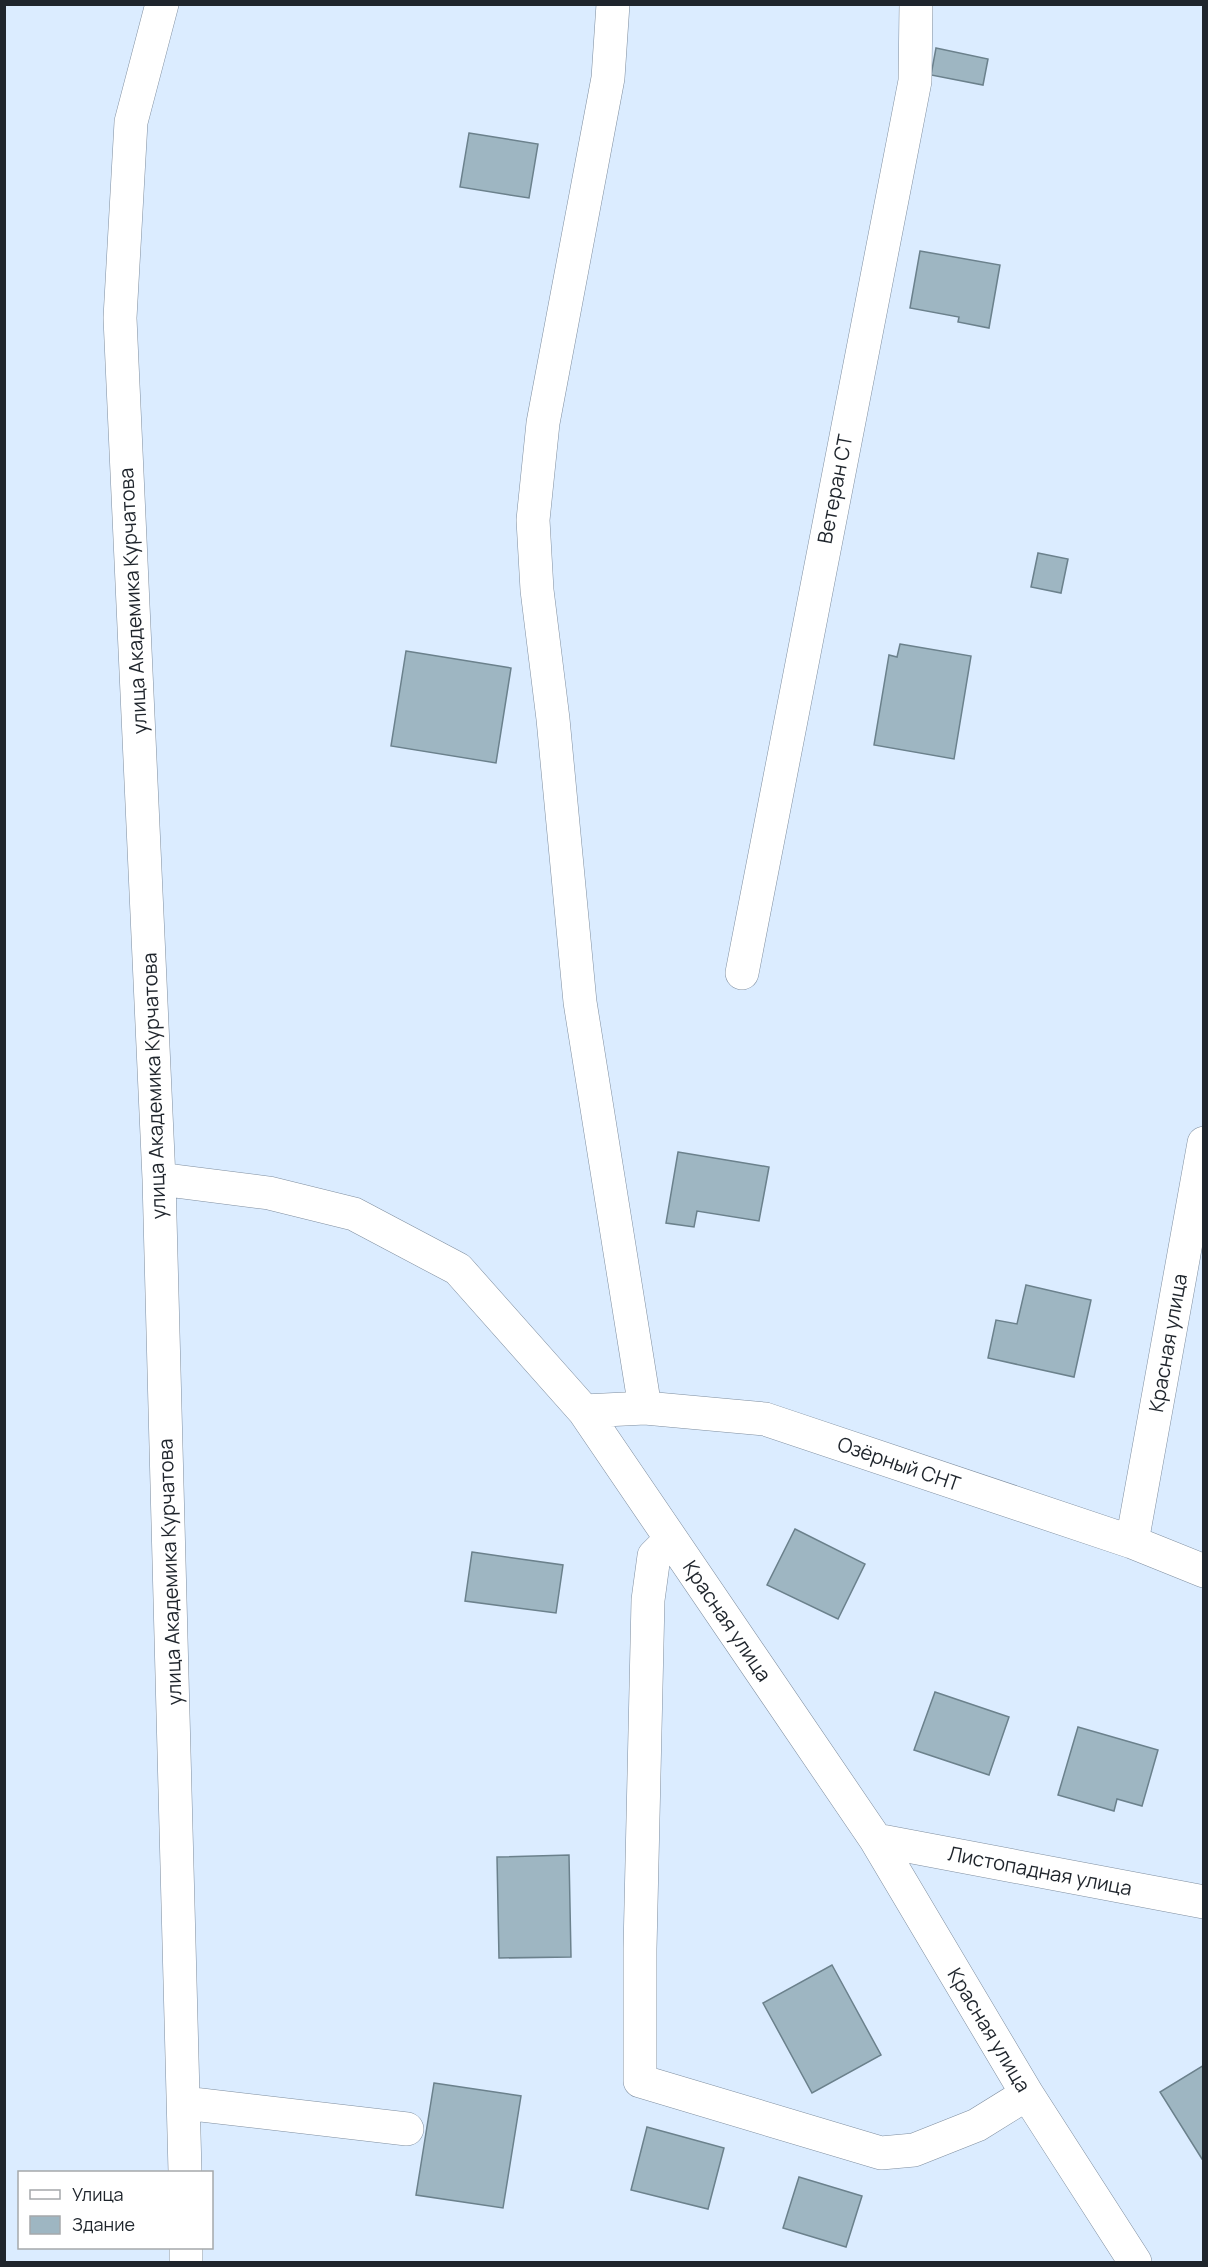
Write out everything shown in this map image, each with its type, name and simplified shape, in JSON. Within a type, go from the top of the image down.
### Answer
[{"type":"street","name":"улица Академика Курчатова","points":[[162,4],[131,122],[120,318],[159,1179],[185,2171]]},
{"type":"street","points":[[613,4],[608,78],[543,423],[533,520],[537,590],[553,719],[580,1002],[645,1408]]},
{"type":"street","name":"Ветеран СТ","points":[[742,973],[915,81],[916,4]]},
{"type":"street","name":"Красная улица","points":[[1132,1542],[1203,1143]]},
{"type":"street","name":"Красная улица","points":[[159,1179],[269,1193],[354,1214],[458,1269],[584,1411],[876,1840],[1027,2094],[1135,2262]]},
{"type":"street","name":"Озёрный СНТ","points":[[584,1411],[645,1408],[765,1419],[1132,1542],[1203,1571]]},
{"type":"street","points":[[671,1539],[654,1556],[648,1600],[640,1949],[640,2081],[880,2153],[914,2150],[977,2125],[1027,2094]]},
{"type":"street","name":"Листопадная улица","points":[[876,1840],[1203,1902]]},
{"type":"street","points":[[184,2103],[407,2129]]},
{"type":"building","points":[[936,48],[988,59],[983,85],[931,75]]},
{"type":"building","points":[[469,133],[538,144],[529,198],[460,187]]},
{"type":"building","points":[[920,251],[1000,265],[989,328],[958,322],[959,317],[910,308]]},
{"type":"building","points":[[1038,553],[1068,559],[1061,593],[1031,587]]},
{"type":"building","points":[[900,644],[971,656],[954,759],[874,745],[889,655],[897,657]]},
{"type":"building","points":[[406,651],[511,668],[496,763],[391,746]]},
{"type":"building","points":[[678,1152],[769,1167],[759,1221],[697,1211],[694,1227],[666,1223]]},
{"type":"building","points":[[1026,1285],[1091,1300],[1074,1377],[988,1358],[996,1320],[1017,1324]]},
{"type":"building","points":[[795,1529],[865,1564],[838,1619],[767,1585]]},
{"type":"building","points":[[472,1552],[563,1565],[556,1613],[465,1601]]},
{"type":"building","points":[[935,1692],[1009,1717],[989,1775],[914,1750]]},
{"type":"building","points":[[1078,1727],[1158,1750],[1142,1806],[1117,1799],[1114,1811],[1058,1795]]},
{"type":"building","points":[[569,1855],[571,1957],[499,1958],[497,1857]]},
{"type":"building","points":[[832,1965],[881,2055],[812,2093],[763,2003]]},
{"type":"building","points":[[1204,2065],[1204,2158],[1202,2159],[1160,2092]]},
{"type":"building","points":[[434,2083],[521,2096],[503,2208],[416,2195]]},
{"type":"building","points":[[647,2127],[724,2148],[708,2209],[631,2190]]},
{"type":"building","points":[[799,2177],[862,2196],[846,2247],[783,2228]]}]
